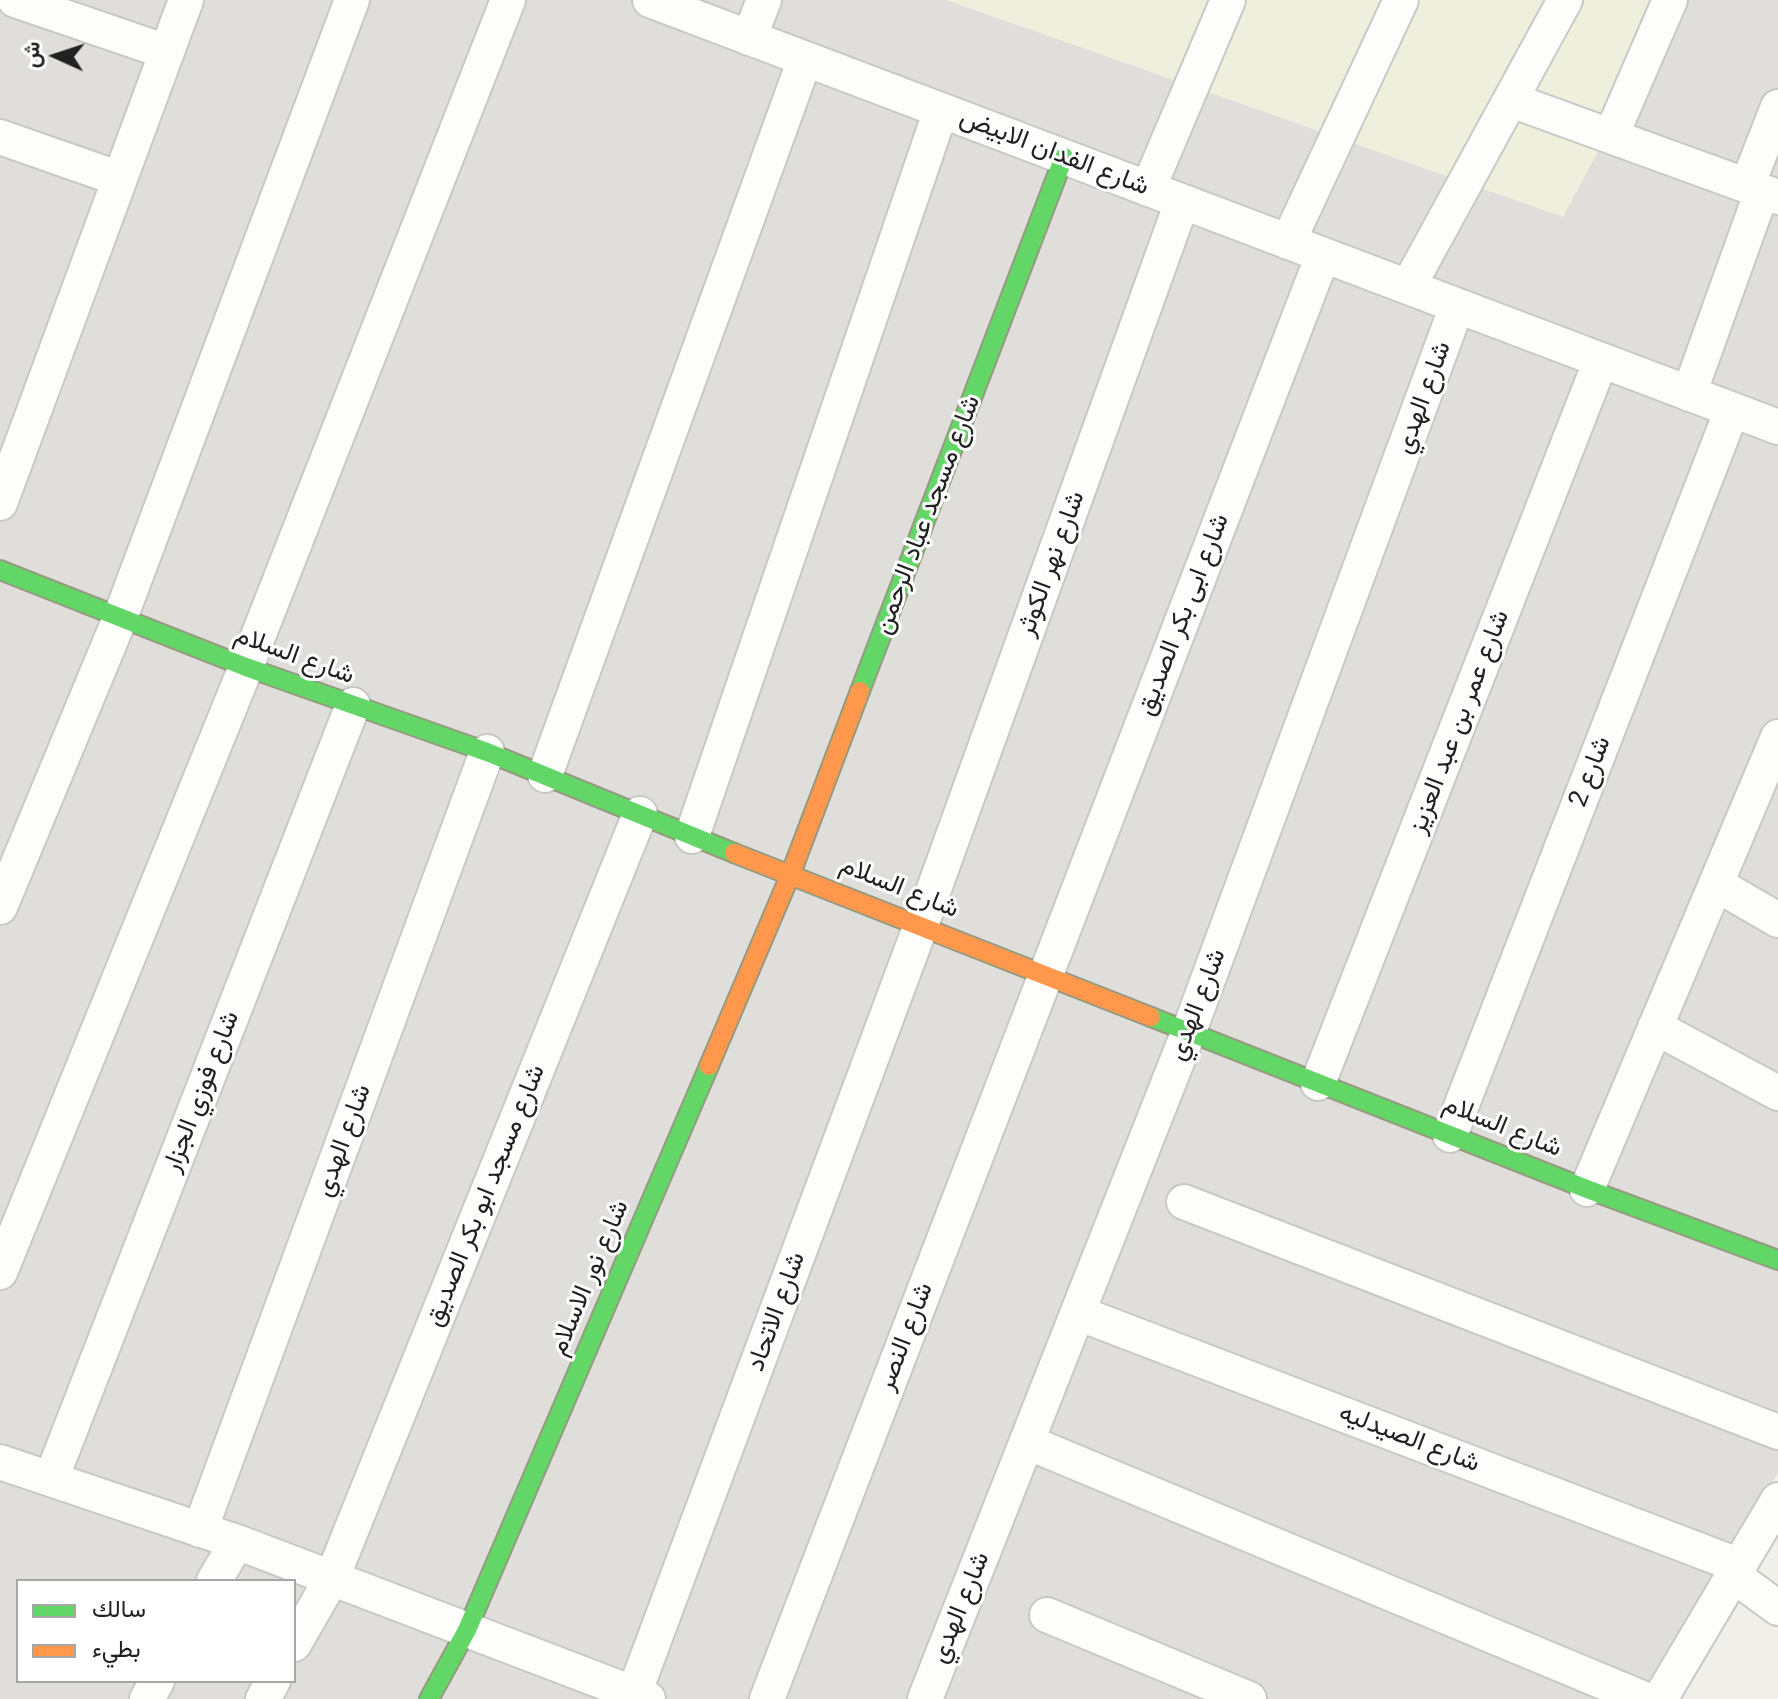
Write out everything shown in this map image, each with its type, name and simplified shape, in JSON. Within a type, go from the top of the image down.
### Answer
[{"type":"street","points":[[15,0],[167,52]]},
{"type":"street","points":[[0,503],[186,0]]},
{"type":"street","points":[[0,907],[120,618],[352,0]]},
{"type":"street","points":[[0,1272],[246,667],[508,0]]},
{"type":"street","name":"شارع الفدان الابيض","points":[[650,0],[1778,427]]},
{"type":"street","points":[[749,38],[764,0]]},
{"type":"street","points":[[1148,189],[1228,0]]},
{"type":"street","points":[[1288,242],[1401,0]]},
{"type":"street","points":[[1408,287],[1565,0]]},
{"type":"street","points":[[1611,136],[1670,0]]},
{"type":"street","points":[[545,775],[805,59]]},
{"type":"street","points":[[1511,100],[1762,191]]},
{"type":"street","points":[[1689,394],[1762,191],[1778,107]]},
{"type":"street","points":[[692,836],[941,110]]},
{"type":"street","points":[[0,137],[120,179]]},
{"type":"street","name":"شارع مسجد عباد الرحمن","points":[[791,873],[1064,157]]},
{"type":"street","name":"شارع نهر الكوثر","points":[[921,925],[1182,202]]},
{"type":"street","name":"شارع ابى بكر الصديق","points":[[1045,974],[1323,255]]},
{"type":"street","name":"شارع الهدي","points":[[925,1699],[1189,1031],[1457,306]]},
{"type":"street","name":"شارع عمر بن عبد العزيز","points":[[1318,1083],[1601,360]]},
{"type":"street","name":"شارع 2","points":[[1450,1135],[1732,410]]},
{"type":"street","name":"شارع السلام","points":[[0,570],[246,667],[487,752],[1587,1189],[1778,1260]]},
{"type":"street","name":"شارع فوزي الجزار","points":[[51,1479],[353,705]]},
{"type":"street","points":[[1587,1189],[1776,746]]},
{"type":"street","name":"شارع الهدي","points":[[200,1530],[487,752]]},
{"type":"street","name":"شارع مسجد ابو بكر الصديق","points":[[296,1641],[332,1578],[640,814]]},
{"type":"street","name":"شارع نور الاسلام","points":[[429,1699],[467,1630],[791,873]]},
{"type":"street","points":[[1716,884],[1778,920]]},
{"type":"street","name":"شارع الاتحاد","points":[[638,1697],[921,925]]},
{"type":"street","name":"شارع النصر","points":[[767,1699],[1045,974]]},
{"type":"street","points":[[1655,1027],[1778,1093]]},
{"type":"street","points":[[1184,1202],[1778,1432]]},
{"type":"street","name":"شارع الصيدليه","points":[[1078,1313],[1737,1571],[1778,1608]]},
{"type":"street","points":[[1027,1442],[1644,1699]]},
{"type":"street","points":[[4,1472],[51,1479],[237,1542],[638,1697]]},
{"type":"street","points":[[1660,1699],[1778,1500]]},
{"type":"street","points":[[215,1579],[237,1542]]},
{"type":"street","points":[[1047,1615],[1249,1699]]},
{"type":"shaded area","points":[[0,0],[1778,0],[1778,1473],[1643,1699],[0,1699]]},
{"type":"green space","points":[[946,0],[1679,0],[1563,217]]},
{"type":"traffic: fast","points":[[860,691],[1064,157]]},
{"type":"traffic: fast","points":[[0,570],[246,667],[487,752],[734,853]]},
{"type":"traffic: fast","points":[[1151,1017],[1587,1189],[1778,1260]]},
{"type":"traffic: fast","points":[[429,1699],[467,1630],[709,1066]]},
{"type":"traffic: slow","points":[[709,1066],[791,873],[860,691]]},
{"type":"traffic: slow","points":[[734,853],[1151,1017]]}]
